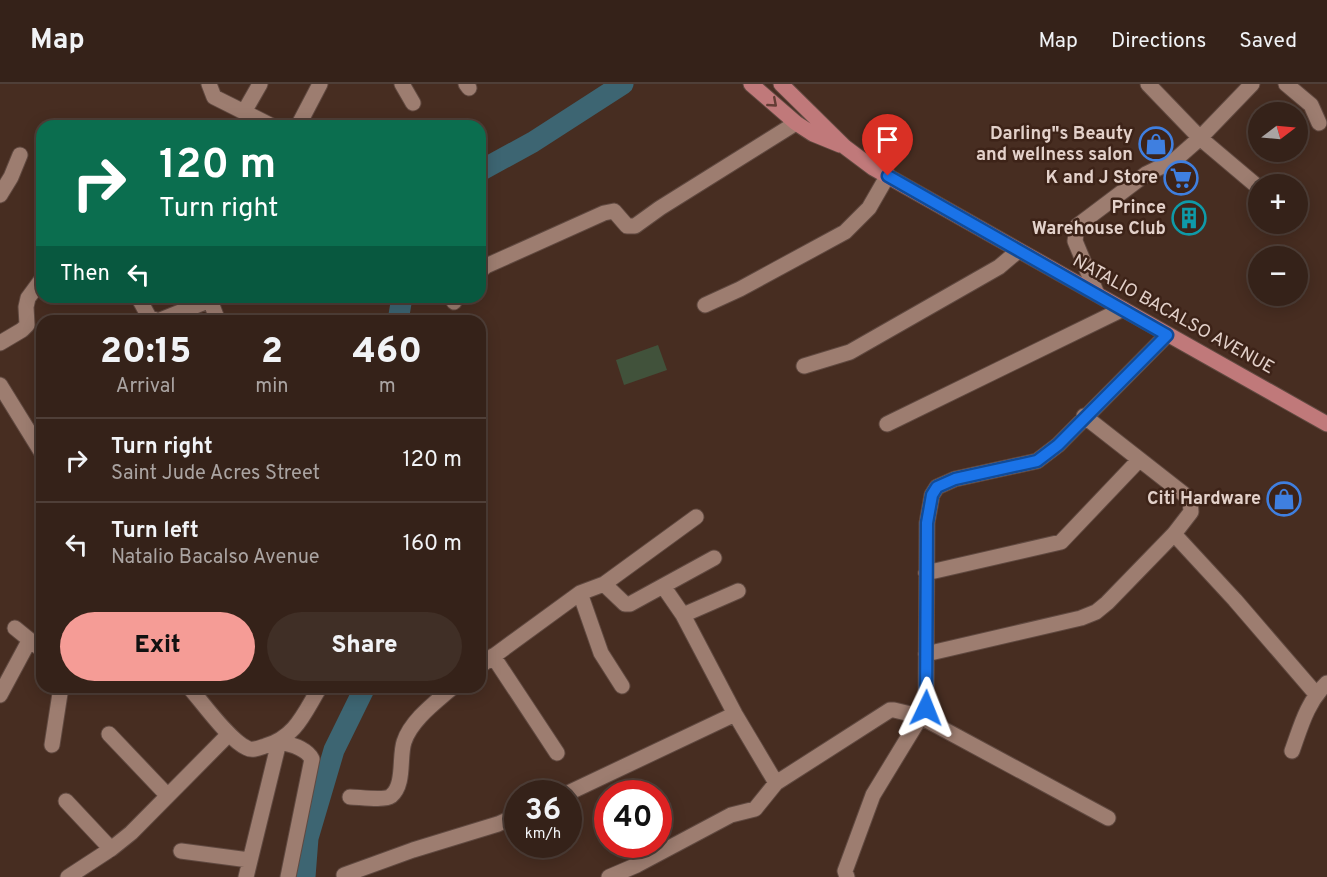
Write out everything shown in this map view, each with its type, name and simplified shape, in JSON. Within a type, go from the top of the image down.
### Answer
[{"type":"main road","name":"NATALIO BACALSO AVENUE","points":[[751,84],[796,123],[813,134],[845,147]]},
{"type":"main road","name":"NATALIO BACALSO AVENUE","points":[[781,84],[845,147],[873,168],[1327,424]]},
{"type":"main road","points":[[796,123],[807,108]]},
{"type":"street","points":[[209,84],[214,97],[260,120]]},
{"type":"street","points":[[244,112],[260,84]]},
{"type":"street","points":[[301,120],[320,84]]},
{"type":"street","points":[[402,84],[413,103]]},
{"type":"street","points":[[1148,84],[1200,138],[1248,179]]},
{"type":"street","points":[[1097,294],[1075,241],[1077,226],[1146,174],[1175,160],[1200,138],[1252,84]]},
{"type":"street","points":[[1286,84],[1311,105],[1319,123]]},
{"type":"street","points":[[486,266],[604,213],[614,211],[627,226],[635,226],[796,123]]},
{"type":"street","points":[[0,195],[21,155]]},
{"type":"street","points":[[705,305],[740,289],[845,232],[869,208],[888,176]]},
{"type":"street","points":[[804,366],[850,352],[993,271],[1018,251]]},
{"type":"street","points":[[0,343],[27,325],[28,298],[36,287]]},
{"type":"street","points":[[173,315],[202,303]]},
{"type":"street","points":[[887,424],[1123,309]]},
{"type":"street","points":[[842,875],[873,795],[926,708],[927,523],[932,495],[937,487],[955,479],[1037,461],[1058,445],[1084,416],[1167,335]]},
{"type":"street","points":[[0,385],[36,443]]},
{"type":"street","points":[[926,654],[1081,618],[1096,612],[1174,534],[1191,512],[1190,499],[1084,416]]},
{"type":"street","points":[[926,573],[1061,542],[1139,460]]},
{"type":"street","points":[[486,661],[580,593],[604,584],[696,517]]},
{"type":"street","points":[[1174,534],[1322,688],[1305,713],[1292,751]]},
{"type":"street","points":[[604,584],[627,604],[714,558]]},
{"type":"street","points":[[663,586],[683,615],[735,714],[776,783]]},
{"type":"street","points":[[683,615],[738,591]]},
{"type":"street","points":[[580,593],[601,653],[622,686]]},
{"type":"street","points":[[15,628],[36,646]]},
{"type":"street","points":[[1,692],[29,641]]},
{"type":"street","points":[[493,656],[557,753]]},
{"type":"street","points":[[52,745],[60,693]]},
{"type":"street","points":[[194,693],[229,734],[245,748],[253,749],[279,742],[290,744],[308,753],[312,759],[288,877]]},
{"type":"street","points":[[246,877],[279,742],[293,730],[316,693]]},
{"type":"street","points":[[350,797],[385,798],[391,796],[398,786],[404,742],[424,713],[446,693]]},
{"type":"street","points":[[609,877],[637,866],[731,815],[755,809],[776,783],[890,710],[920,716],[1108,818]]},
{"type":"street","points":[[582,786],[735,714]]},
{"type":"street","points":[[109,734],[167,795]]},
{"type":"street","points":[[68,877],[131,833],[229,734]]},
{"type":"street","points":[[66,801],[111,849]]},
{"type":"street","points":[[344,875],[504,821]]},
{"type":"street","points":[[182,851],[249,860]]},
{"type":"green space","points":[[658,345],[667,370],[624,385],[616,360]]},
{"type":"waterway","points":[[486,168],[533,142],[623,84]]},
{"type":"waterway","points":[[399,315],[401,303]]},
{"type":"waterway","points":[[305,877],[308,838],[334,750],[362,693]]},
{"type":"place","name":"Darling\"s Beauty and wellness salon","points":[[1156,144]]},
{"type":"place","name":"K and J Store","points":[[1181,178]]},
{"type":"place","name":"Prince Warehouse Club","points":[[1189,218]]},
{"type":"place","name":"Citi Hardware","points":[[1284,499]]},
{"type":"route","points":[[888,176],[1167,335],[1084,416],[1058,445],[1037,461],[955,479],[937,487],[932,495],[927,523],[926,708]]}]
